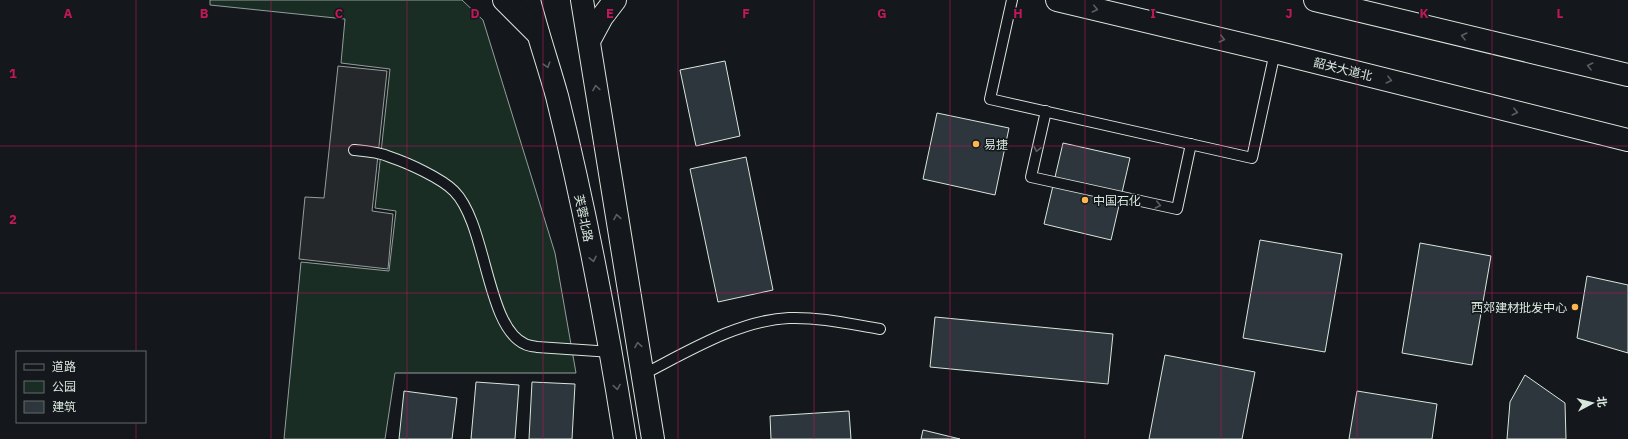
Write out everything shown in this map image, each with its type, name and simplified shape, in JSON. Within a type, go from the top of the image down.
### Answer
[{"type":"main road","points":[[504,0],[538,34]]},
{"type":"main road","name":"芙蓉北路","points":[[529,0],[556,95],[574,166],[612,352],[625,439]]},
{"type":"main road","points":[[582,0],[653,439]]},
{"type":"main road","points":[[589,41],[602,16],[615,0]]},
{"type":"main road","name":"韶关大道北","points":[[1057,0],[1275,52],[1628,140]]},
{"type":"main road","points":[[1315,0],[1628,75]]},
{"type":"lane","points":[[1012,0],[990,99],[1252,158],[1275,52]]},
{"type":"lane","points":[[1046,111],[1031,177],[1177,209],[1191,144]]},
{"type":"lane","points":[[354,150],[390,156],[442,181],[454,192],[465,205],[472,221],[499,311],[506,326],[515,337],[525,344],[536,347],[612,352]]},
{"type":"lane","points":[[642,375],[732,331],[762,322],[788,318],[825,319],[880,329]]},
{"type":"green space","points":[[210,0],[462,0],[483,20],[555,253],[576,373],[395,373],[385,439],[284,439],[301,262],[389,271],[396,211],[375,208],[390,69],[341,63],[345,19],[210,5]]},
{"type":"shaded area","points":[[338,66],[387,71],[372,211],[393,214],[388,269],[299,259],[305,197],[324,198]]},
{"type":"building","points":[[725,61],[740,136],[696,146],[680,70]]},
{"type":"building","points":[[937,113],[1009,128],[995,195],[923,179]]},
{"type":"building","points":[[1063,143],[1130,158],[1111,240],[1044,224]]},
{"type":"building","points":[[746,157],[773,290],[718,302],[690,169]]},
{"type":"building","points":[[1260,240],[1342,254],[1325,352],[1243,338]]},
{"type":"building","points":[[1420,243],[1491,256],[1472,365],[1402,353]]},
{"type":"building","points":[[1587,276],[1628,285],[1628,353],[1577,338]]},
{"type":"building","points":[[935,317],[1113,334],[1108,384],[930,367]]},
{"type":"building","points":[[1165,355],[1255,372],[1242,439],[1149,439]]},
{"type":"building","points":[[1525,375],[1565,403],[1566,439],[1507,439],[1510,402]]},
{"type":"building","points":[[476,382],[519,385],[515,439],[471,439]]},
{"type":"building","points":[[532,382],[575,384],[572,439],[529,439]]},
{"type":"building","points":[[404,391],[457,398],[452,439],[399,439]]},
{"type":"building","points":[[1357,391],[1437,404],[1432,439],[1349,439]]},
{"type":"building","points":[[849,411],[851,439],[771,439],[770,416]]},
{"type":"building","points":[[923,430],[960,439],[921,439]]},
{"type":"place","name":"易捷","points":[[976,144]]},
{"type":"place","name":"中国石化","points":[[1085,200]]},
{"type":"place","name":"西郊建材批发中心","points":[[1575,307]]}]
